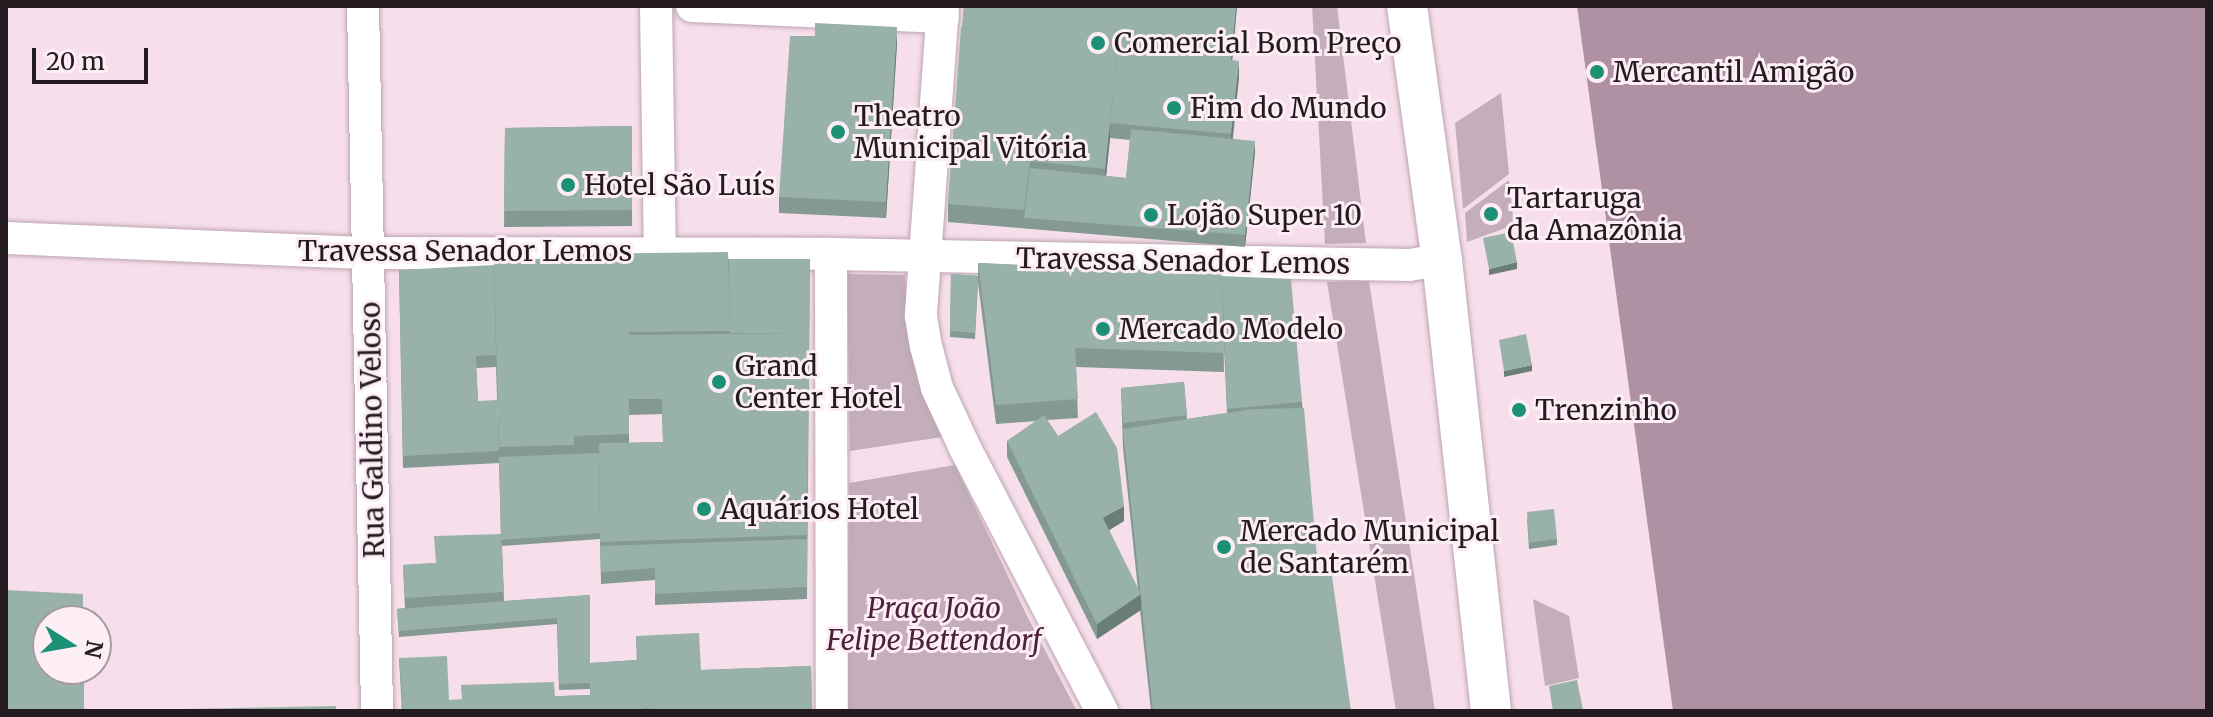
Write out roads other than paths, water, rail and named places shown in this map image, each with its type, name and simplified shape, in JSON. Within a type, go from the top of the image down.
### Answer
[{"type":"street","name":"Rua Galdino Veloso","points":[[363,6],[377,711]]},
{"type":"street","points":[[656,6],[660,252]]},
{"type":"street","points":[[692,6],[943,11],[921,316],[937,388],[1102,711]]},
{"type":"street","points":[[1407,6],[1442,260],[1491,711]]},
{"type":"street","name":"Travessa Senador Lemos","points":[[6,238],[369,253],[660,252],[1409,265],[1442,260]]},
{"type":"street","points":[[831,254],[832,711]]},
{"type":"place","name":"Comercial Bom Preço","points":[[1098,43]]},
{"type":"place","name":"Mercantil Amigão","points":[[1597,72]]},
{"type":"place","name":"Fim do Mundo","points":[[1174,108]]},
{"type":"place","name":"Theatro Municipal Vitória","points":[[838,132]]},
{"type":"place","name":"Hotel São Luís","points":[[568,185]]},
{"type":"place","name":"Tartaruga da Amazônia","points":[[1491,214]]},
{"type":"place","name":"Lojão Super 10","points":[[1151,215]]},
{"type":"place","name":"Mercado Modelo","points":[[1103,329]]},
{"type":"place","name":"Grand Center Hotel","points":[[719,382]]},
{"type":"place","name":"Trenzinho","points":[[1519,410]]},
{"type":"place","name":"Aquários Hotel","points":[[704,509]]},
{"type":"place","name":"Mercado Municipal de Santarém","points":[[1224,547]]},
{"type":"park label","name":"Praça João Felipe Bettendorf","points":[[934,624]]}]
